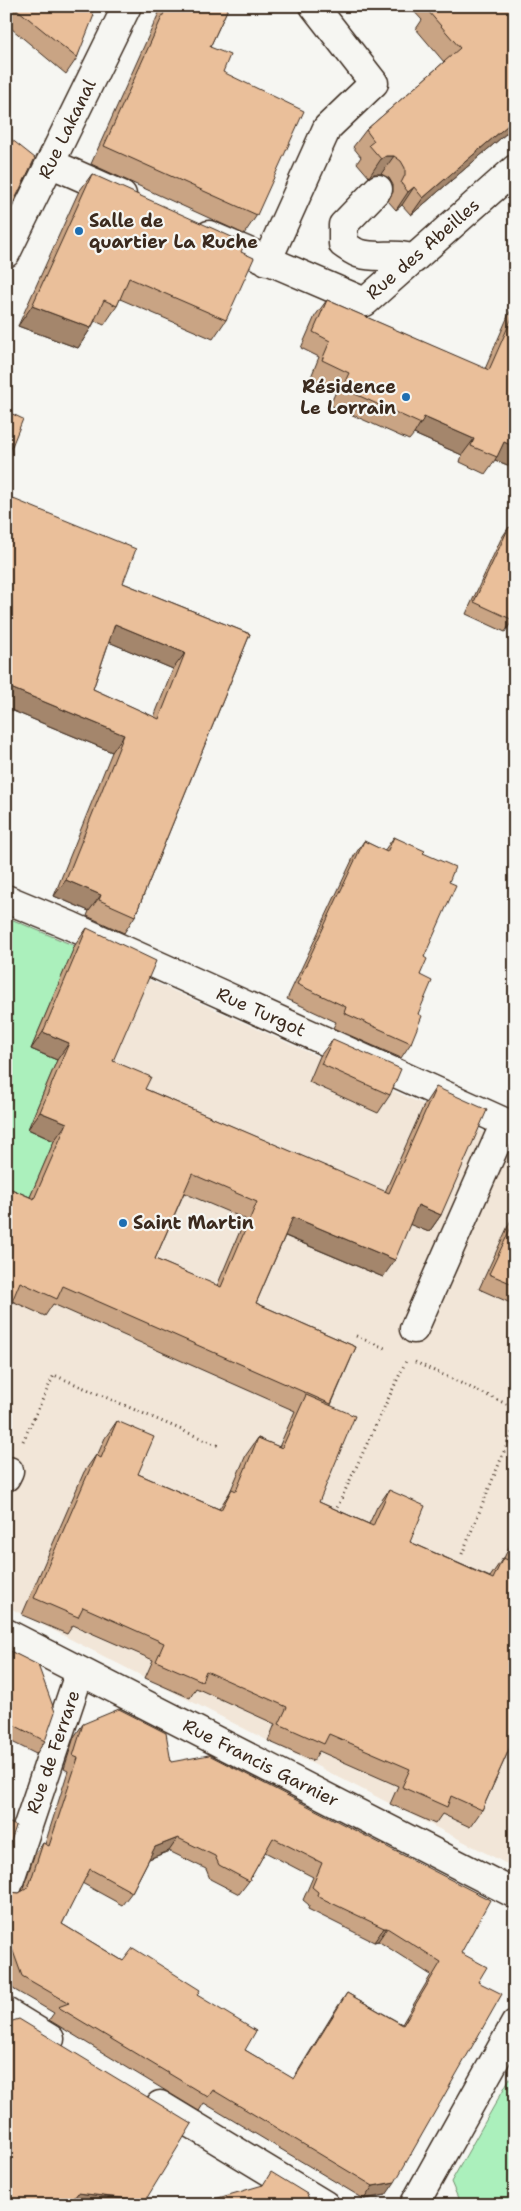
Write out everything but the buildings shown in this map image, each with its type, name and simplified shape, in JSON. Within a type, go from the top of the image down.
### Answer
[{"type":"street","name":"Rue Lakanal","points":[[6,253],[127,6]]},
{"type":"street","points":[[267,262],[328,128],[374,83],[314,6]]},
{"type":"street","points":[[50,163],[140,204]]},
{"type":"street","name":"Rue des Abeilles","points":[[186,224],[267,262],[365,302],[515,169]]},
{"type":"street","points":[[378,189],[343,225],[343,244],[359,254],[384,256],[403,254],[414,259]]},
{"type":"street","name":"Rue Turgot","points":[[6,900],[71,926],[510,1125]]},
{"type":"street","points":[[414,1329],[510,1125]]},
{"type":"street","name":"Rue Francis Garnier","points":[[6,1633],[515,1894]]},
{"type":"street","name":"Rue de Ferrare","points":[[6,1891],[80,1671]]},
{"type":"street","points":[[6,2012],[73,2053]]},
{"type":"street","points":[[414,2205],[515,2024]]},
{"type":"street","points":[[141,2093],[325,2205]]},
{"type":"path","points":[[356,1336],[390,1351]]},
{"type":"path","points":[[332,1518],[407,1359],[515,1408]]},
{"type":"path","points":[[8,1474],[54,1375],[219,1446]]},
{"type":"path","points":[[462,1554],[515,1425]]},
{"type":"shaded area","points":[[75,946],[515,1146],[515,1868],[6,1606],[6,1209],[54,1141],[28,1129],[57,1060],[31,1049]]},
{"type":"green space","points":[[6,917],[75,946],[31,1049],[57,1060],[28,1129],[54,1141],[22,1216],[6,1209]]},
{"type":"green space","points":[[515,2069],[515,2205],[461,2205],[451,2182]]},
{"type":"place","name":"Salle de quartier La Ruche","points":[[79,231]]},
{"type":"place","name":"Résidence Le Lorrain","points":[[406,397]]},
{"type":"place","name":"Saint Martin","points":[[123,1223]]}]
